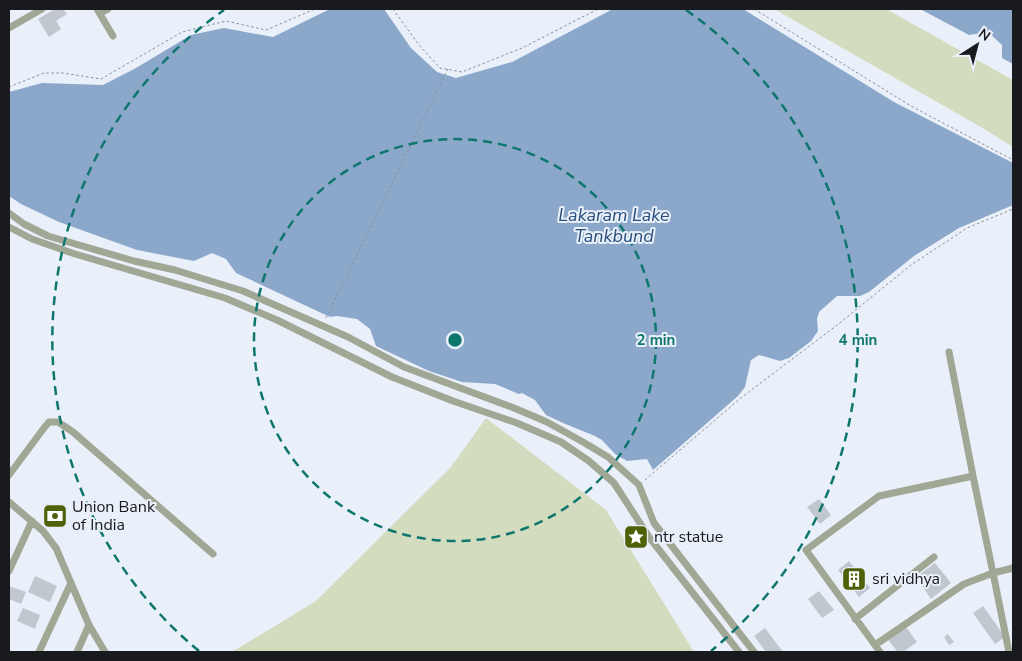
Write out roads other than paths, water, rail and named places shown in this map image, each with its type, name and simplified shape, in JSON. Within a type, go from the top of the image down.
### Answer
[{"type":"street","points":[[9,28],[42,9]]},
{"type":"street","points":[[108,9],[99,11],[113,36]]},
{"type":"street","points":[[9,213],[24,224],[48,236],[134,261],[211,280],[243,291],[348,337],[404,367],[547,422],[608,457],[639,485],[654,523],[754,652]]},
{"type":"street","points":[[9,227],[32,240],[225,298],[277,320],[392,377],[517,423],[562,442],[589,461],[614,483],[644,528],[738,652]]},
{"type":"street","points":[[949,352],[1009,652]]},
{"type":"street","points":[[9,475],[49,422],[58,422],[73,432],[213,554]]},
{"type":"street","points":[[880,652],[806,550],[879,496],[973,476]]},
{"type":"street","points":[[9,502],[43,531],[56,548],[89,625],[105,652]]},
{"type":"street","points":[[9,571],[32,521]]},
{"type":"street","points":[[644,528],[654,523]]},
{"type":"street","points":[[856,619],[934,557]]},
{"type":"street","points":[[875,645],[964,584],[1013,568]]},
{"type":"street","points":[[40,652],[71,583]]},
{"type":"street","points":[[76,652],[89,625]]},
{"type":"water","name":"Lakaram Lake Tankbund","points":[[330,9],[384,9],[411,48],[437,72],[456,78],[512,62],[613,9],[743,9],[894,102],[1013,163],[1013,205],[959,228],[914,256],[869,292],[860,296],[837,296],[819,312],[817,319],[818,331],[811,341],[789,358],[780,361],[759,355],[751,360],[745,387],[738,396],[653,470],[647,459],[627,461],[615,454],[602,440],[595,436],[546,415],[535,400],[522,393],[519,394],[495,384],[462,382],[429,371],[376,346],[370,329],[357,319],[337,316],[330,317],[236,273],[226,259],[212,253],[194,261],[137,250],[59,222],[21,204],[9,196],[9,92],[42,83],[103,85],[136,68],[191,35],[224,28],[273,37]]},
{"type":"water","points":[[920,9],[1013,9],[1013,64],[1002,58],[1002,45],[988,32],[969,35]]},
{"type":"place","name":"Union Bank of India","points":[[55,516]]},
{"type":"place","name":"ntr statue","points":[[636,537]]},
{"type":"place","name":"sri vidhya","points":[[854,579]]}]
